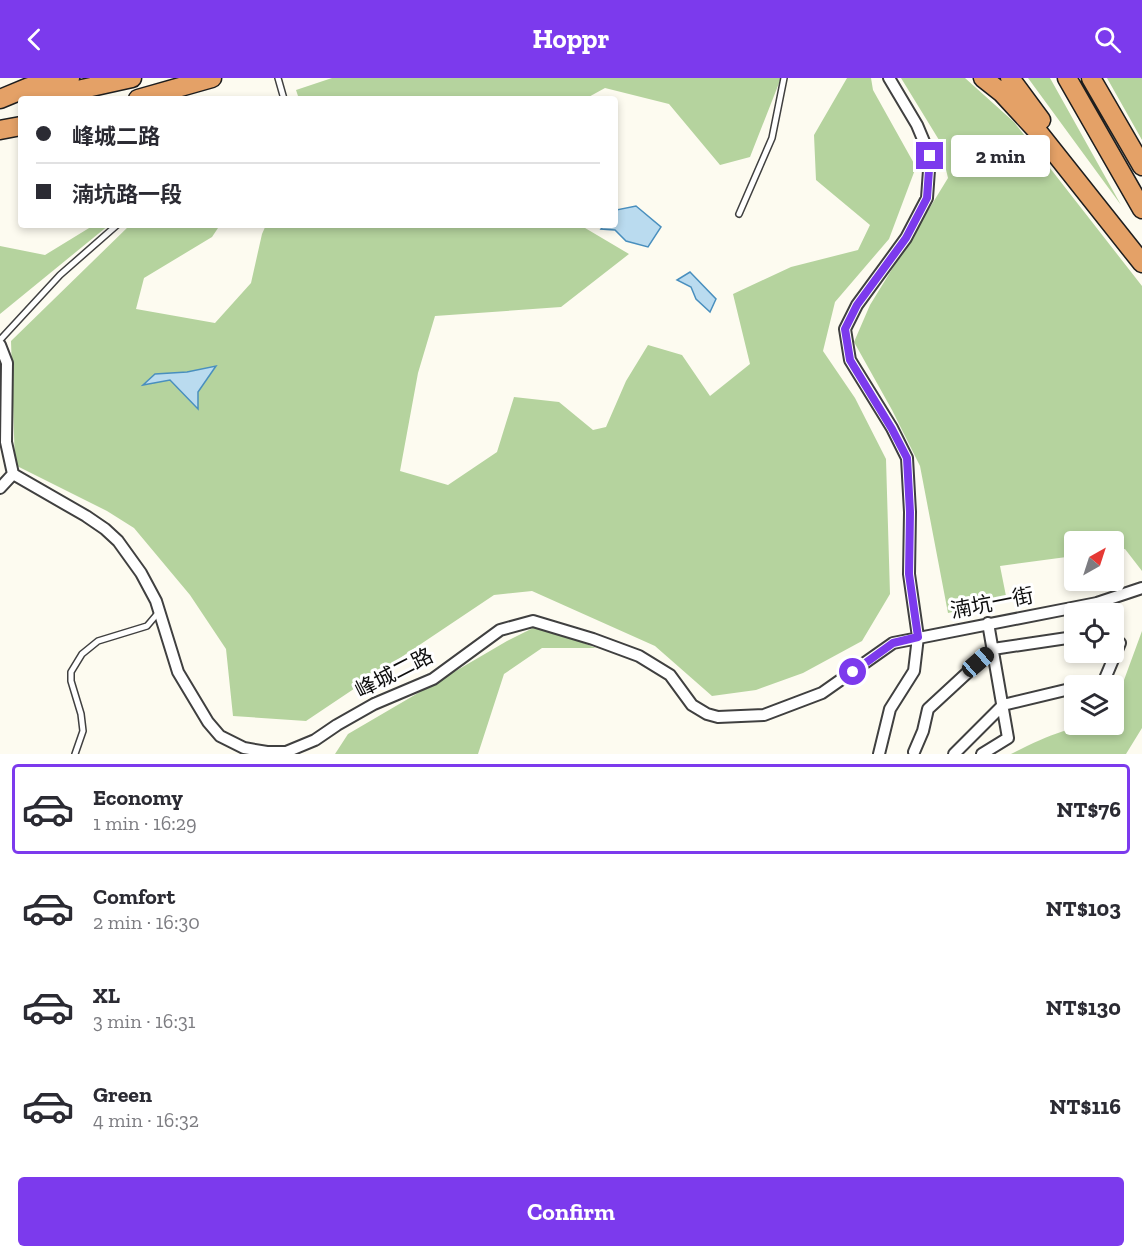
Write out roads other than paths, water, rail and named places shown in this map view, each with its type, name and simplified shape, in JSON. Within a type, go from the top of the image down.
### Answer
[{"type":"highway","points":[[0,99],[29,87],[70,78]]},
{"type":"highway","points":[[51,96],[132,78]]},
{"type":"highway","points":[[149,96],[212,78]]},
{"type":"highway","points":[[983,78],[1002,93],[1039,133],[1142,263]]},
{"type":"highway","points":[[1010,78],[1130,248]]},
{"type":"highway","points":[[1067,78],[1142,209]]},
{"type":"highway","points":[[1091,78],[1142,166]]},
{"type":"highway","points":[[0,105],[18,102]]},
{"type":"highway","points":[[0,130],[18,127]]},
{"type":"street","points":[[879,754],[890,709],[914,671],[918,637],[909,574],[910,512],[907,458],[850,360],[845,329],[857,305],[906,238],[927,198],[930,156],[916,125],[889,78]]},
{"type":"street","points":[[0,345],[7,363],[6,442],[13,474],[0,488]]},
{"type":"street","name":"峰城二路","points":[[13,474],[86,516],[112,535],[141,573],[156,601],[178,672],[208,722],[220,736],[244,748],[285,752],[315,740],[374,704],[433,679],[500,630],[532,621],[593,639],[639,656],[670,675],[692,705],[707,714],[718,717],[764,716],[822,693],[893,643],[918,637]]},
{"type":"street","name":"湳坑一街","points":[[1110,603],[1142,588]]},
{"type":"street","name":"湳坑一街","points":[[918,637],[988,623],[1064,613]]},
{"type":"street","points":[[982,754],[1008,738],[988,623]]},
{"type":"street","points":[[914,752],[923,731],[928,710],[993,649],[1064,638]]},
{"type":"street","points":[[954,754],[1003,705],[1064,690]]},
{"type":"lane","points":[[278,78],[283,96]]},
{"type":"lane","points":[[739,214],[772,138],[784,78]]},
{"type":"lane","points":[[0,340],[60,275],[114,228]]},
{"type":"lane","points":[[75,754],[83,731],[71,672],[82,654],[98,641],[147,626],[159,612]]},
{"type":"water","points":[[636,206],[661,227],[648,247],[626,241],[615,230],[601,229],[618,228],[618,210]]},
{"type":"water","points":[[690,272],[716,299],[710,312],[696,299],[691,287],[677,280]]},
{"type":"water","points":[[216,366],[198,392],[198,409],[170,380],[143,385],[155,374],[187,372]]}]
